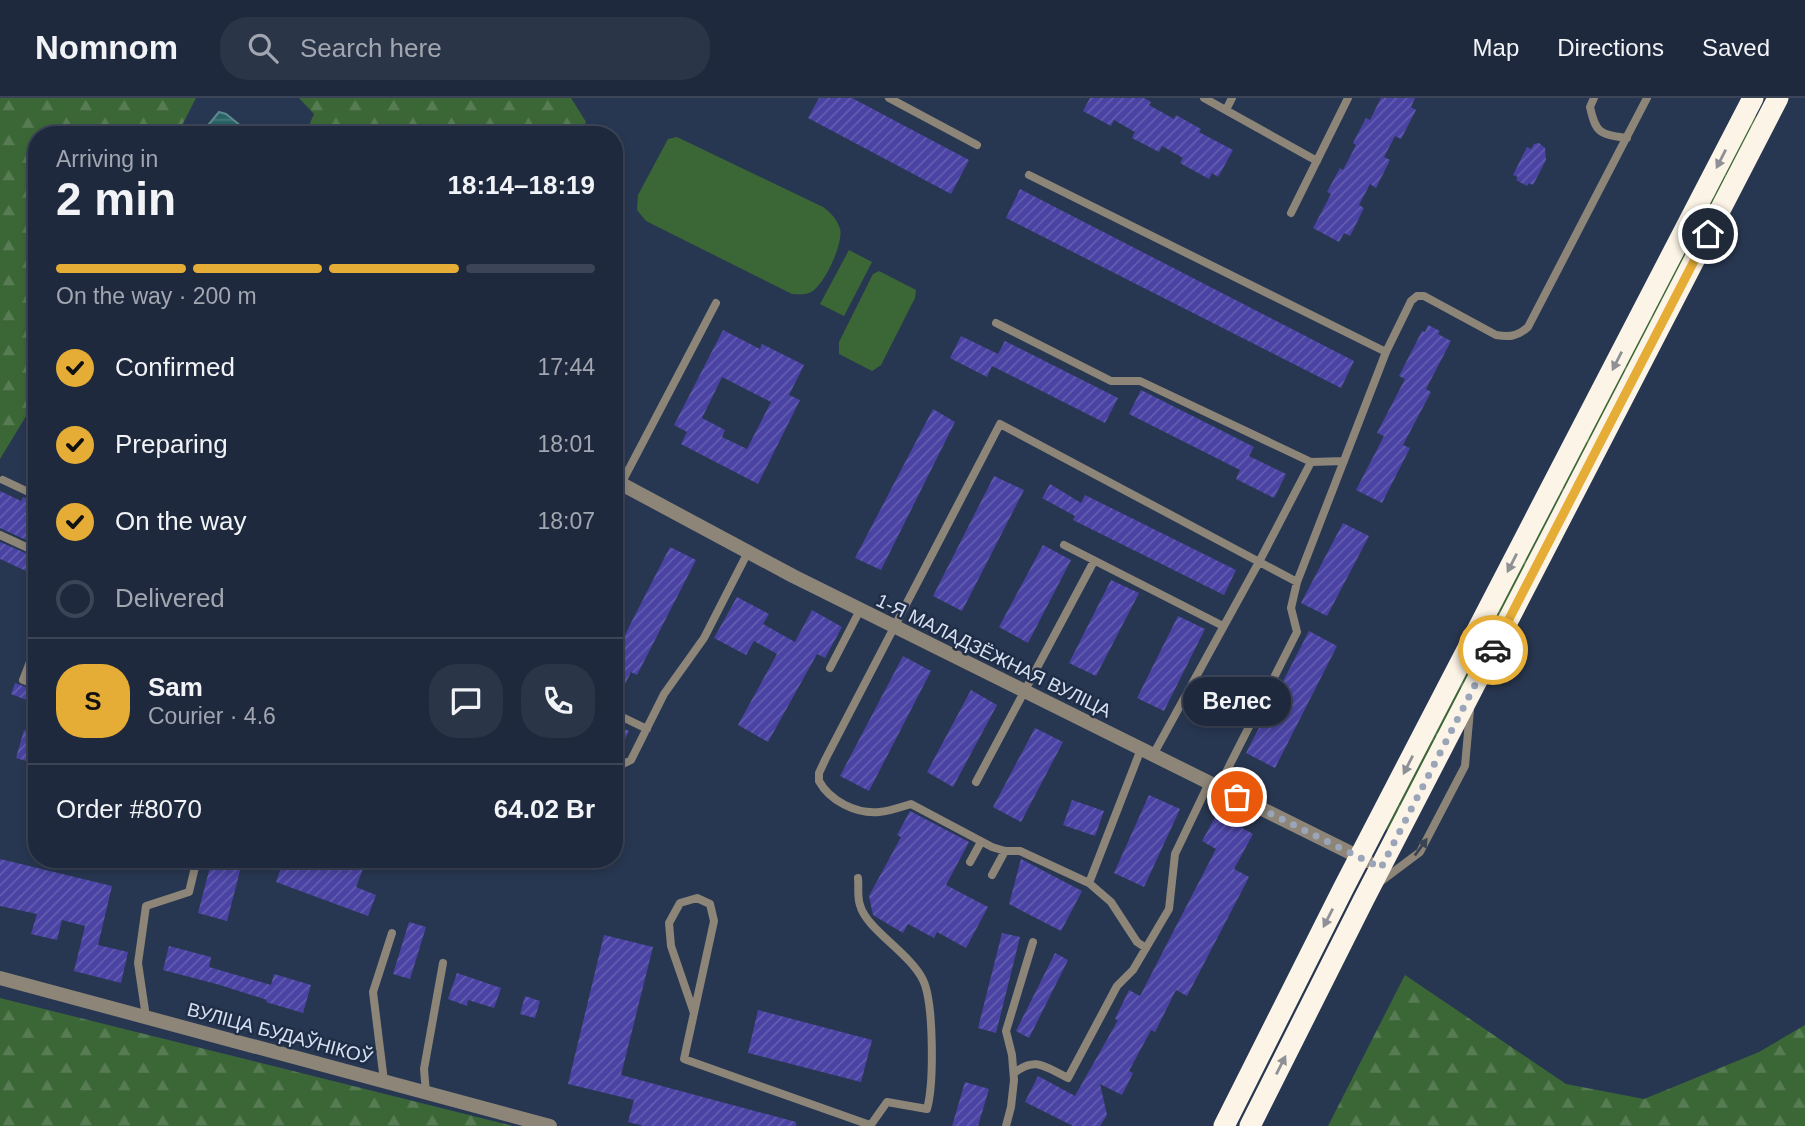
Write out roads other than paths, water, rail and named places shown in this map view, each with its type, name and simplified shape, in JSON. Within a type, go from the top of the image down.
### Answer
[{"type":"highway","points":[[1224,1126],[1746,100]]},
{"type":"highway","points":[[1250,1126],[1774,106]]},
{"type":"street","points":[[1746,100],[1774,106]]},
{"type":"street","name":"1-Я МАЛАДЗЁЖНАЯ ВУЛІЦА","points":[[623,485],[860,610],[1381,868]]},
{"type":"street","name":"ВУЛІЦА БУДАЎНІКОЎ","points":[[0,978],[550,1126]]},
{"type":"lane","points":[[889,98],[977,145]]},
{"type":"lane","points":[[1204,98],[1317,161]]},
{"type":"lane","points":[[1226,110],[1232,98]]},
{"type":"lane","points":[[1291,213],[1348,98]]},
{"type":"lane","points":[[1594,98],[1590,107],[1594,126],[1603,135],[1627,138]]},
{"type":"lane","points":[[1014,1073],[1028,1064],[1037,1063],[1068,1077],[1116,986],[1133,970],[1169,909],[1175,854],[1297,632],[1291,608],[1297,582],[1387,352],[1411,301],[1417,296],[1423,296],[1496,335],[1508,337],[1520,334],[1528,327],[1647,98]]},
{"type":"lane","points":[[1030,176],[1387,352]]},
{"type":"lane","points":[[623,473],[716,303]]},
{"type":"lane","points":[[996,323],[1111,381],[1140,381],[1311,462],[1344,461]]},
{"type":"lane","points":[[1146,948],[1137,942],[1111,902],[1089,883],[1020,851],[1005,851],[981,842],[912,804],[881,812],[854,809],[830,796],[818,781],[819,773],[1000,424],[1297,582]]},
{"type":"lane","points":[[1089,883],[1147,752],[1223,626],[1311,462]]},
{"type":"lane","points":[[3,480],[28,492]]},
{"type":"lane","points":[[0,535],[28,548]]},
{"type":"lane","points":[[1064,545],[1223,626]]},
{"type":"lane","points":[[623,764],[631,760],[664,694],[704,638],[748,552]]},
{"type":"lane","points":[[976,782],[1094,561]]},
{"type":"lane","points":[[830,667],[860,610]]},
{"type":"lane","points":[[28,667],[23,680],[28,682]]},
{"type":"lane","points":[[1369,890],[1420,852],[1454,788],[1465,766],[1472,690]]},
{"type":"lane","points":[[623,717],[647,729]]},
{"type":"lane","points":[[970,862],[981,842]]},
{"type":"lane","points":[[992,875],[1005,851]]},
{"type":"lane","points":[[146,1017],[138,963],[145,906],[189,892],[195,868]]},
{"type":"lane","points":[[694,1013],[671,946],[669,923],[680,903],[697,898],[710,904],[714,921],[694,1013],[684,1059],[870,1126],[887,1102],[926,1109],[931,1094],[931,1026],[923,981],[909,959],[872,923],[860,906],[858,878]]},
{"type":"lane","points":[[384,1081],[373,992],[392,933]]},
{"type":"lane","points":[[1006,1126],[1011,1107],[1014,1073],[1006,1031],[1033,942]]},
{"type":"lane","points":[[426,1093],[424,1069],[443,963]]},
{"type":"place","name":"Велес","points":[[1237,797]]}]
